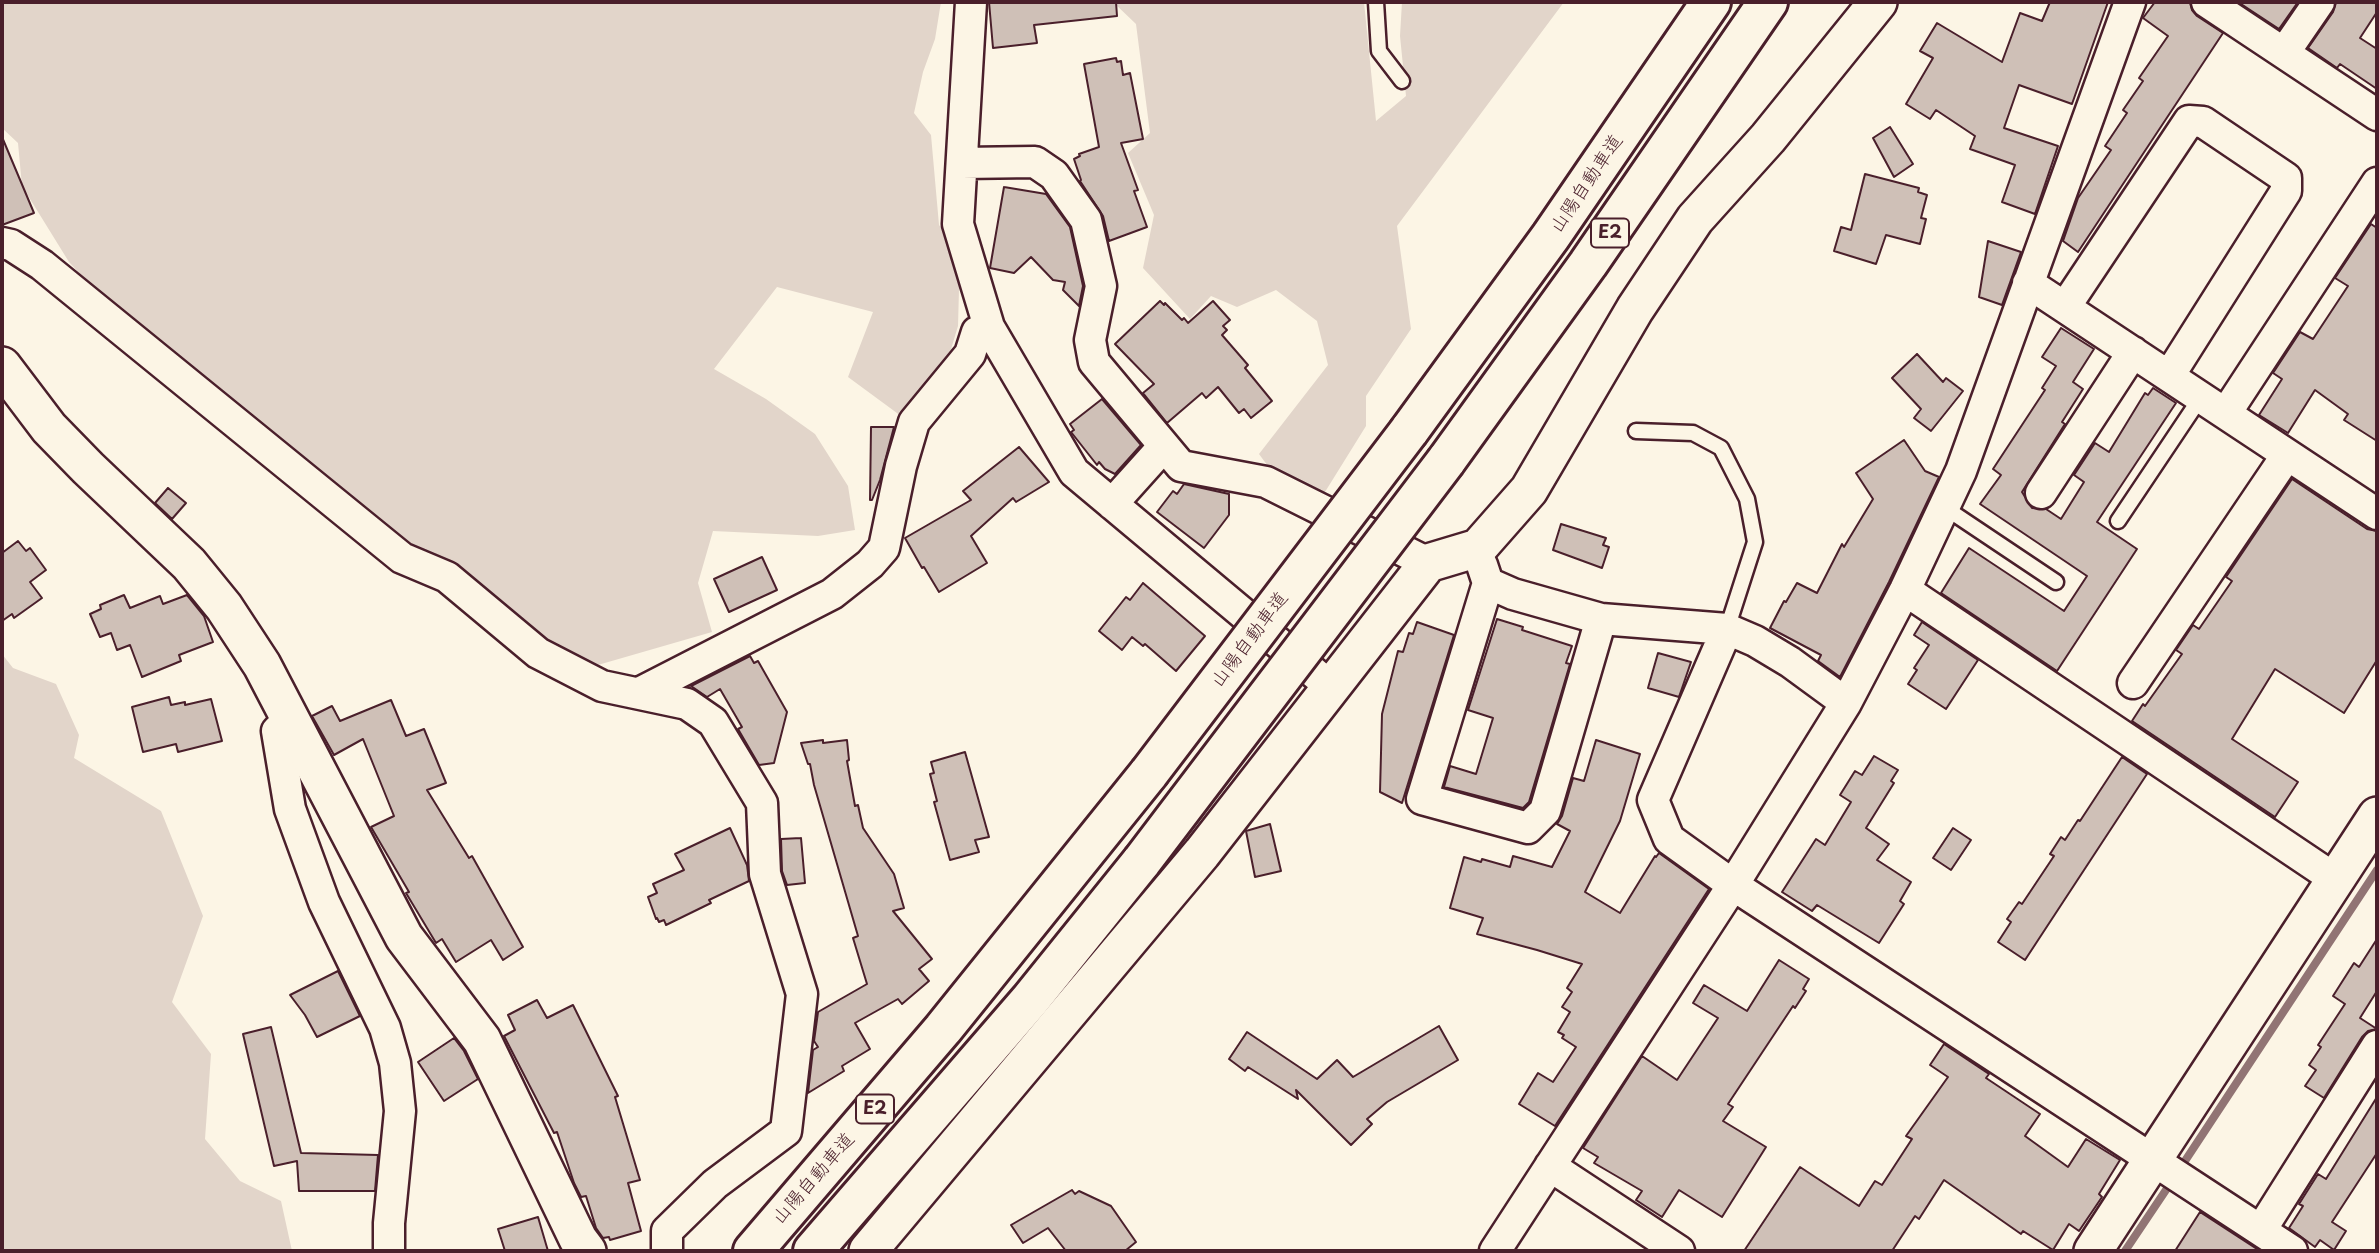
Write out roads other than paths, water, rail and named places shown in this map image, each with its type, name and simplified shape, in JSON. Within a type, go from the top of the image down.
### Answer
[{"type":"highway","name":"山陽自動車道","points":[[753,1251],[943,1029],[1149,773],[1409,431],[1551,236],[1711,2]]},
{"type":"highway","name":"E2","points":[[813,1251],[1030,1000],[1142,861],[1446,461],[1588,264],[1768,2]]},
{"type":"street","points":[[971,2],[958,224],[989,327],[1074,472],[1331,687]]},
{"type":"street","points":[[868,1251],[1202,853],[1428,563],[1478,548],[1529,489],[1635,309],[1695,219],[1768,138],[1878,2]]},
{"type":"street","points":[[1495,1251],[1733,885],[1846,703],[1905,590],[1961,471],[2130,2]]},
{"type":"street","points":[[2207,2],[2377,114]]},
{"type":"street","points":[[2284,53],[2319,2]]},
{"type":"street","points":[[2065,307],[2189,121],[2203,122],[2286,178],[2286,191],[2169,376]]},
{"type":"street","points":[[962,163],[1035,162],[1054,175],[1086,220],[1101,286],[1090,340],[1094,362],[1181,466],[1266,482],[1428,563]]},
{"type":"street","points":[[2213,405],[2377,183]]},
{"type":"street","points":[[2,243],[10,245],[42,265],[402,558],[447,577],[538,653],[602,686],[688,704],[713,722],[762,803],[765,874],[802,994],[786,1131],[715,1184],[667,1231],[667,1251]]},
{"type":"street","points":[[2028,283],[2377,514]]},
{"type":"street","points":[[639,694],[832,594],[870,564],[884,548],[901,466],[914,422],[970,354],[977,332],[989,327]]},
{"type":"street","points":[[2041,493],[2133,352]]},
{"type":"street","points":[[2,366],[49,428],[189,564],[224,607],[255,653],[404,937],[482,1040],[578,1239],[587,1251]]},
{"type":"street","points":[[1112,504],[1164,446]]},
{"type":"street","points":[[2133,683],[2287,455]]},
{"type":"street","points":[[1478,548],[1488,583],[1422,799],[1528,828],[1545,811],[1601,619]]},
{"type":"street","points":[[1488,583],[1513,594],[1601,619],[1727,629],[1755,641],[1790,662],[1846,703]]},
{"type":"street","points":[[1905,590],[2335,879]]},
{"type":"street","points":[[1727,629],[1653,800],[1669,839],[1733,885],[2292,1251]]},
{"type":"street","points":[[290,718],[277,731],[290,809],[324,902],[385,1028],[396,1063],[400,1111],[389,1223],[390,1251]]},
{"type":"street","points":[[2093,1251],[2166,1168],[2335,879],[2377,816]]},
{"type":"street","points":[[2261,1230],[2377,1046]]},
{"type":"street","points":[[1550,1166],[1679,1251]]},
{"type":"lane","points":[[1376,2],[1380,51],[1402,81]]},
{"type":"lane","points":[[2118,521],[2213,405]]},
{"type":"lane","points":[[1636,431],[1693,433],[1721,448],[1747,499],[1755,542],[1727,629]]},
{"type":"lane","points":[[1944,507],[2056,582]]},
{"type":"waterway","points":[[2179,1170],[2377,870]]},
{"type":"waterway","points":[[2125,1251],[2172,1181]]}]
